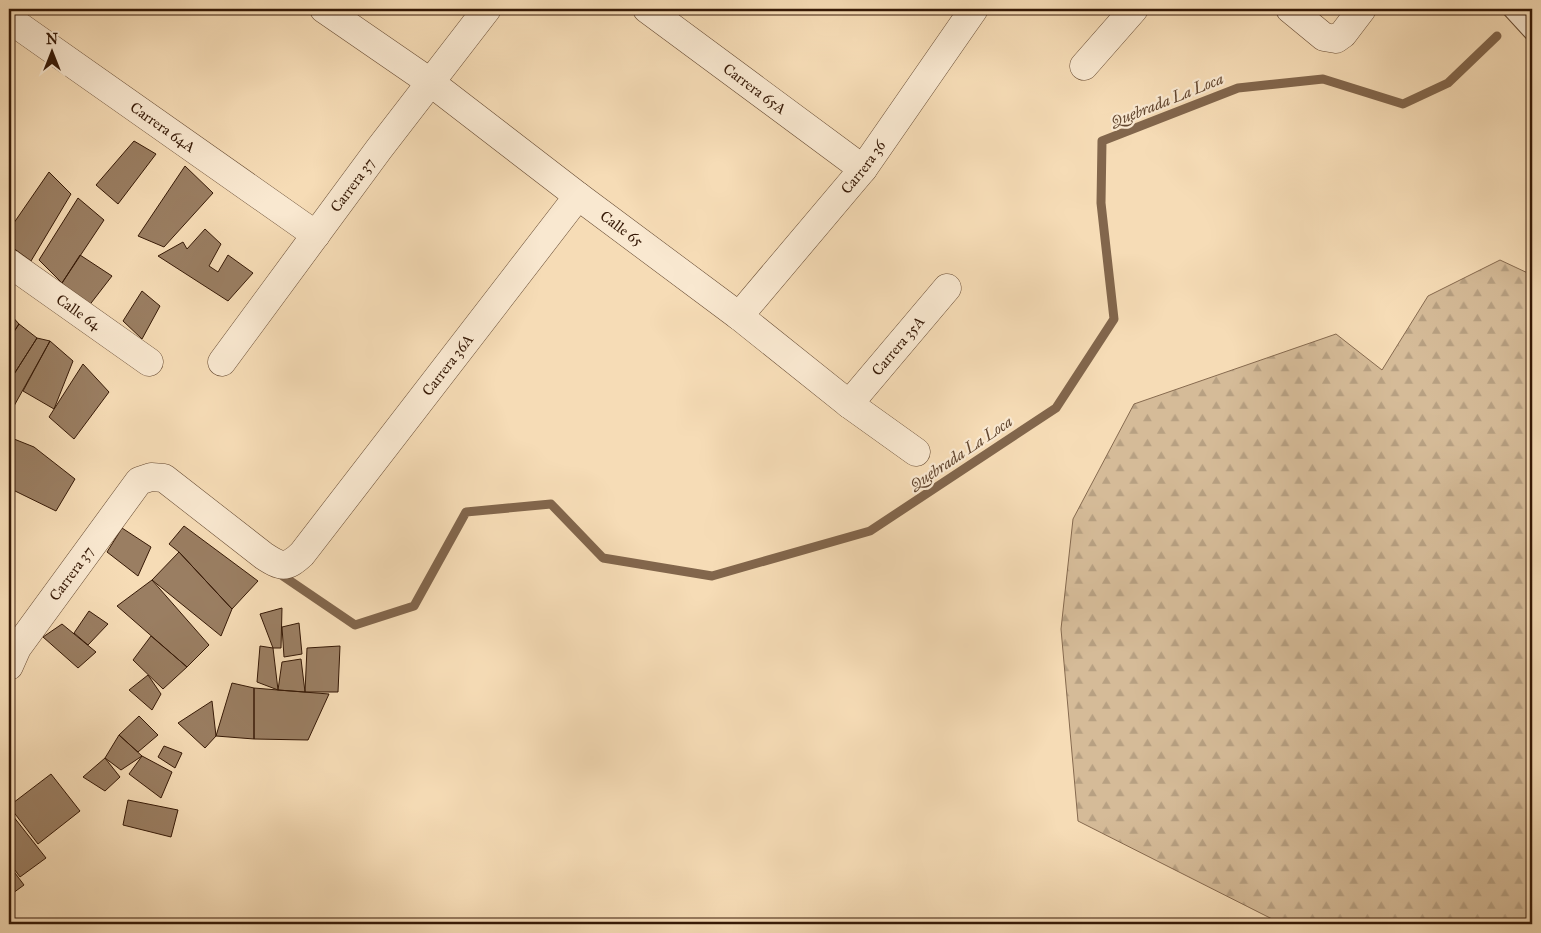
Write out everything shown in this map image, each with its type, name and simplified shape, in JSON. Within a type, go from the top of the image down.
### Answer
[{"type":"street","name":"Calle 65","points":[[324,9],[430,82],[578,196],[739,316],[849,404],[916,452]]},
{"type":"street","name":"Carrera 37","points":[[222,362],[430,82],[487,9]]},
{"type":"street","name":"Carrera 65A","points":[[647,9],[863,169]]},
{"type":"street","name":"Carrera 36","points":[[739,316],[863,169],[974,9]]},
{"type":"street","points":[[1084,66],[1134,9]]},
{"type":"street","points":[[1290,9],[1324,37],[1336,39],[1343,34],[1362,9]]},
{"type":"street","name":"Carrera 64A","points":[[9,19],[316,235]]},
{"type":"street","name":"Carrera 36A","points":[[139,481],[164,478],[279,565],[291,564],[317,534],[578,196]]},
{"type":"street","name":"Calle 64","points":[[9,263],[149,362]]},
{"type":"street","name":"Carrera 35A","points":[[849,404],[947,288]]},
{"type":"street","name":"Carrera 37","points":[[9,666],[17,648],[139,481]]},
{"type":"lane","points":[[1510,9],[1532,33]]},
{"type":"green space","points":[[1500,260],[1532,275],[1532,924],[1345,924],[1329,919],[1326,924],[1282,924],[1078,821],[1061,629],[1073,519],[1134,404],[1336,334],[1382,370],[1428,296]]},
{"type":"building","points":[[134,141],[156,154],[118,204],[96,185]]},
{"type":"building","points":[[185,166],[213,193],[164,247],[138,236]]},
{"type":"building","points":[[49,172],[71,194],[31,261],[9,245],[9,230]]},
{"type":"building","points":[[78,198],[104,220],[62,283],[39,260]]},
{"type":"building","points":[[205,229],[221,244],[209,266],[218,272],[228,255],[253,273],[228,301],[158,256],[183,242],[187,249]]},
{"type":"building","points":[[80,255],[112,276],[88,307],[62,283]]},
{"type":"building","points":[[142,291],[160,306],[142,339],[123,321]]},
{"type":"building","points":[[9,313],[19,324],[9,339]]},
{"type":"building","points":[[19,324],[37,338],[9,382],[9,339]]},
{"type":"building","points":[[37,338],[50,341],[9,415],[9,382]]},
{"type":"building","points":[[50,341],[73,361],[54,409],[23,391]]},
{"type":"building","points":[[83,364],[109,392],[74,439],[49,417]]},
{"type":"building","points":[[9,437],[34,447],[75,479],[56,511],[13,490],[9,495]]},
{"type":"building","points":[[184,526],[258,581],[232,609],[179,552],[169,544]]},
{"type":"building","points":[[122,528],[151,547],[138,576],[107,552]]},
{"type":"building","points":[[179,552],[232,609],[221,636],[152,580]]},
{"type":"building","points":[[152,580],[209,645],[187,667],[117,606]]},
{"type":"building","points":[[282,608],[281,648],[273,648],[260,614]]},
{"type":"building","points":[[89,611],[108,624],[88,645],[74,633]]},
{"type":"building","points":[[299,623],[302,654],[284,657],[282,627]]},
{"type":"building","points":[[62,624],[96,652],[78,668],[43,637]]},
{"type":"building","points":[[151,636],[187,667],[163,689],[133,660]]},
{"type":"building","points":[[260,646],[273,648],[278,690],[257,682]]},
{"type":"building","points":[[340,646],[338,692],[305,692],[307,648]]},
{"type":"building","points":[[301,659],[305,692],[278,690],[282,662]]},
{"type":"building","points":[[148,675],[161,694],[152,710],[129,690]]},
{"type":"building","points":[[232,683],[254,688],[254,739],[216,736]]},
{"type":"building","points":[[254,688],[329,694],[308,740],[254,739]]},
{"type":"building","points":[[212,701],[216,736],[205,748],[178,723]]},
{"type":"building","points":[[139,716],[158,735],[138,752],[119,735]]},
{"type":"building","points":[[119,735],[142,756],[121,770],[105,758]]},
{"type":"building","points":[[164,746],[182,753],[175,768],[158,757]]},
{"type":"building","points":[[142,756],[172,772],[161,798],[129,774]]},
{"type":"building","points":[[105,758],[120,777],[105,791],[83,777]]},
{"type":"building","points":[[51,774],[80,811],[38,844],[9,806]]},
{"type":"building","points":[[128,800],[178,810],[171,837],[123,825]]},
{"type":"building","points":[[13,816],[46,858],[20,877],[9,862],[9,819]]},
{"type":"building","points":[[9,865],[24,885],[9,896]]},
{"type":"waterway","name":"Quebrada La Loca","points":[[277,572],[355,625],[414,606],[466,512],[551,504],[603,558],[712,576],[870,531],[1056,408],[1114,319],[1101,203],[1102,141],[1238,88],[1323,79],[1403,104],[1448,83],[1497,36]]}]
